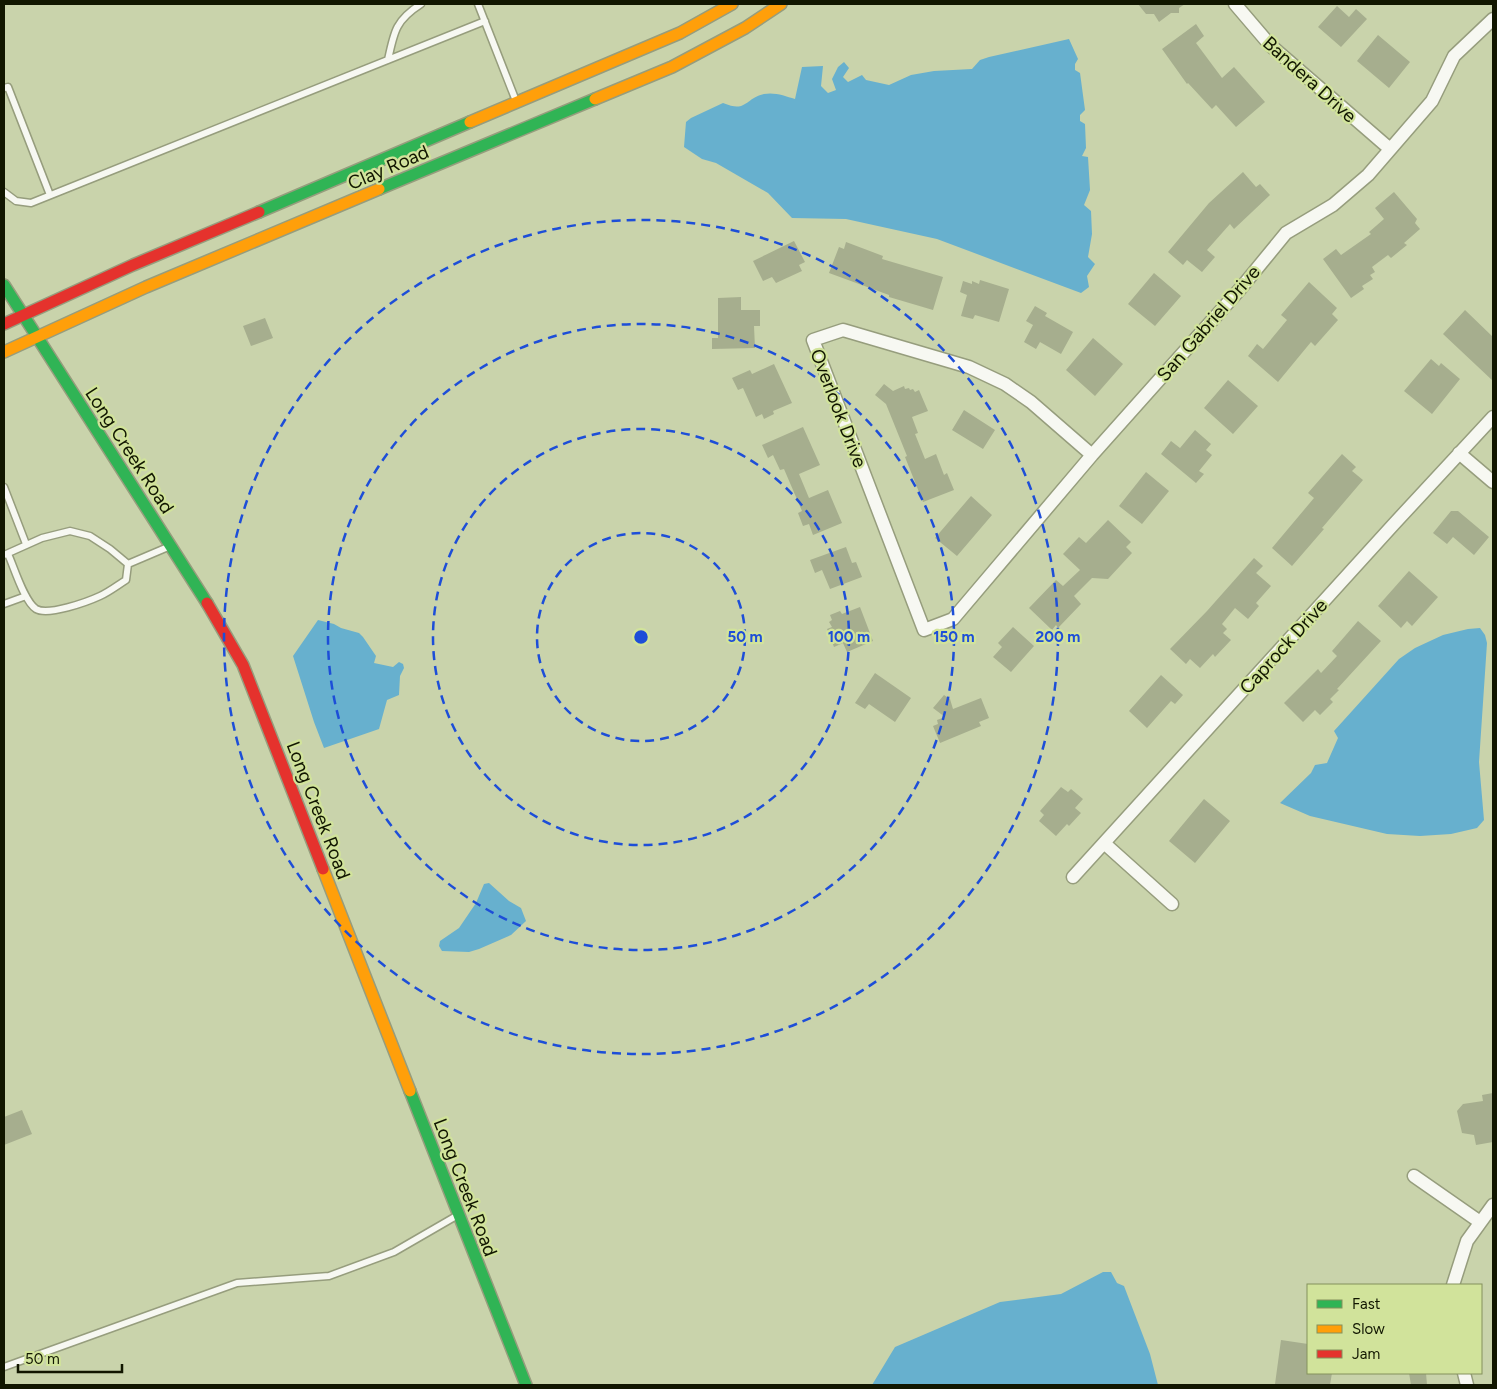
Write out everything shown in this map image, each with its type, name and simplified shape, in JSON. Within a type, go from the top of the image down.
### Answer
[{"type":"main road","name":"Clay Road","points":[[4,324],[133,264],[680,33],[732,4]]},
{"type":"main road","name":"Clay Road","points":[[4,352],[155,283],[672,67],[745,28],[780,4]]},
{"type":"main road","name":"Long Creek Road","points":[[4,285],[22,316],[171,545],[228,636],[243,665],[526,1385]]},
{"type":"street","name":"Bandera Drive","points":[[1235,4],[1270,45],[1390,149]]},
{"type":"street","name":"San Gabriel Drive","points":[[924,630],[953,619],[1092,455],[1241,288],[1286,233],[1333,205],[1368,174],[1432,101],[1454,56],[1493,18]]},
{"type":"street","name":"Overlook Drive","points":[[924,630],[813,340],[843,330],[969,367],[1005,384],[1031,402],[1092,455]]},
{"type":"street","name":"Caprock Drive","points":[[1073,877],[1493,417]]},
{"type":"street","points":[[1459,453],[1493,482]]},
{"type":"street","points":[[1104,843],[1172,904]]},
{"type":"street","points":[[1414,1176],[1480,1222]]},
{"type":"street","points":[[1453,1284],[1467,1241],[1493,1205]]},
{"type":"lane","points":[[388,60],[393,35],[402,18],[421,4]]},
{"type":"lane","points":[[478,4],[516,102]]},
{"type":"lane","points":[[4,192],[16,201],[31,203],[485,21]]},
{"type":"lane","points":[[4,88],[8,87],[50,195]]},
{"type":"lane","points":[[4,487],[26,544]]},
{"type":"lane","points":[[70,531],[90,536],[128,564],[126,580],[100,596],[66,608],[44,612],[35,608],[26,596],[6,554],[26,544],[70,531]]},
{"type":"lane","points":[[128,564],[171,545]]},
{"type":"lane","points":[[4,604],[26,596]]},
{"type":"lane","points":[[4,1367],[237,1283],[329,1276],[394,1252],[459,1215]]},
{"type":"water","points":[[1069,39],[1078,59],[1075,64],[1075,70],[1080,73],[1085,110],[1080,115],[1080,121],[1085,124],[1086,148],[1082,156],[1088,157],[1090,190],[1084,205],[1091,211],[1092,234],[1088,257],[1095,264],[1087,276],[1089,287],[1081,293],[937,239],[846,219],[792,218],[768,193],[716,163],[702,159],[684,147],[686,122],[723,103],[737,107],[764,94],[780,95],[795,99],[802,67],[823,66],[821,86],[828,93],[836,90],[832,79],[838,67],[844,62],[849,68],[843,77],[848,82],[862,75],[866,80],[889,85],[911,75],[934,71],[972,69],[980,60],[989,57]]},
{"type":"water","points":[[318,620],[359,633],[376,656],[374,663],[393,667],[399,662],[403,664],[404,668],[400,676],[399,695],[387,700],[379,729],[324,748],[293,656]]},
{"type":"water","points":[[1480,628],[1485,635],[1487,643],[1479,762],[1484,820],[1477,828],[1451,834],[1420,836],[1387,834],[1310,816],[1280,803],[1311,773],[1315,765],[1327,763],[1338,738],[1334,731],[1399,659],[1415,648],[1443,635]]},
{"type":"water","points":[[489,883],[509,901],[521,908],[526,921],[511,935],[479,949],[469,952],[442,951],[439,946],[440,941],[459,928],[476,903],[484,884]]},
{"type":"water","points":[[1103,1272],[1111,1272],[1117,1283],[1124,1286],[1150,1354],[1158,1385],[872,1385],[895,1347],[1000,1302],[1061,1294]]},
{"type":"building","points":[[1138,4],[1185,4],[1179,8],[1179,13],[1171,13],[1159,22],[1154,14],[1146,14]]},
{"type":"building","points":[[1337,6],[1349,17],[1356,9],[1367,19],[1341,47],[1318,27]]},
{"type":"building","points":[[1196,24],[1204,36],[1196,43],[1222,78],[1234,67],[1265,102],[1236,127],[1216,105],[1212,109],[1187,84],[1162,49]]},
{"type":"building","points":[[1378,35],[1410,62],[1389,88],[1357,61]]},
{"type":"building","points":[[1243,172],[1256,187],[1260,184],[1270,195],[1234,229],[1230,224],[1207,250],[1215,257],[1202,272],[1187,260],[1183,265],[1168,252],[1209,203]]},
{"type":"building","points":[[1394,192],[1417,219],[1415,223],[1420,229],[1404,243],[1407,245],[1391,258],[1388,255],[1372,267],[1375,272],[1370,275],[1373,279],[1362,286],[1364,289],[1351,298],[1323,259],[1336,249],[1341,255],[1371,234],[1369,232],[1384,219],[1375,208]]},
{"type":"building","points":[[794,241],[805,262],[799,265],[802,271],[776,283],[772,277],[763,281],[753,261]]},
{"type":"building","points":[[846,242],[883,256],[882,259],[943,277],[933,310],[889,297],[889,295],[829,273],[839,247],[844,249]]},
{"type":"building","points":[[1154,273],[1181,296],[1155,326],[1128,304]]},
{"type":"building","points":[[980,280],[1009,289],[999,322],[975,315],[973,319],[961,316],[967,295],[960,292],[963,281],[972,284],[972,281],[979,284]]},
{"type":"building","points":[[1309,282],[1337,308],[1332,314],[1338,320],[1315,346],[1311,342],[1278,382],[1248,356],[1257,344],[1263,349],[1287,320],[1281,315]]},
{"type":"building","points":[[741,297],[741,310],[760,310],[760,326],[754,326],[755,348],[712,349],[712,338],[718,338],[718,298]]},
{"type":"building","points":[[1035,306],[1047,313],[1045,316],[1073,332],[1061,354],[1040,342],[1036,349],[1024,342],[1033,325],[1026,321]]},
{"type":"building","points":[[1465,310],[1493,337],[1493,381],[1443,334]]},
{"type":"building","points":[[265,318],[273,338],[251,346],[243,326]]},
{"type":"building","points":[[1093,338],[1123,364],[1095,396],[1066,370]]},
{"type":"building","points":[[1431,359],[1439,366],[1441,363],[1460,379],[1432,414],[1404,391]]},
{"type":"building","points":[[774,364],[792,403],[773,411],[774,414],[764,419],[762,414],[756,417],[743,388],[738,390],[732,378],[750,370],[752,374]]},
{"type":"building","points":[[1228,380],[1258,406],[1233,434],[1204,408]]},
{"type":"building","points":[[884,384],[893,391],[904,386],[905,389],[913,389],[915,392],[919,390],[928,411],[912,417],[918,433],[915,434],[925,459],[936,454],[944,475],[947,473],[954,490],[923,502],[886,404],[875,395]]},
{"type":"building","points":[[964,410],[995,430],[983,449],[952,430]]},
{"type":"building","points":[[803,427],[820,465],[799,474],[809,498],[828,490],[842,523],[813,535],[809,524],[803,526],[798,513],[802,511],[784,469],[780,470],[773,455],[768,458],[762,445]]},
{"type":"building","points":[[1195,430],[1211,444],[1206,450],[1212,455],[1199,471],[1204,474],[1196,483],[1161,454],[1171,441],[1180,448]]},
{"type":"building","points":[[1342,454],[1356,467],[1352,471],[1363,480],[1292,566],[1272,548],[1314,498],[1308,493]]},
{"type":"building","points":[[1146,472],[1169,491],[1142,524],[1119,506]]},
{"type":"building","points":[[971,496],[992,515],[957,556],[935,538]]},
{"type":"building","points":[[1451,511],[1458,511],[1489,537],[1474,555],[1453,537],[1447,544],[1433,533]]},
{"type":"building","points":[[1108,520],[1131,542],[1126,547],[1132,553],[1108,579],[1092,578],[1074,596],[1081,604],[1058,628],[1056,625],[1052,630],[1029,608],[1056,580],[1063,586],[1080,570],[1063,554],[1079,537],[1086,543]]},
{"type":"building","points":[[846,547],[852,563],[856,562],[862,577],[830,589],[822,570],[815,573],[810,560]]},
{"type":"building","points":[[1254,558],[1263,566],[1256,573],[1271,586],[1256,603],[1259,606],[1248,619],[1235,608],[1222,624],[1227,629],[1223,633],[1231,640],[1215,657],[1213,654],[1200,668],[1190,659],[1186,664],[1170,649]]},
{"type":"building","points":[[1409,571],[1438,597],[1412,626],[1407,621],[1401,628],[1378,606]]},
{"type":"building","points":[[860,607],[873,641],[847,652],[843,643],[834,647],[827,629],[832,627],[829,622],[832,620],[830,615],[840,611],[842,614]]},
{"type":"building","points":[[1358,621],[1381,641],[1337,689],[1339,690],[1330,699],[1333,702],[1320,715],[1315,710],[1303,722],[1284,703],[1318,669],[1321,673],[1337,656],[1332,651]]},
{"type":"building","points":[[1013,627],[1034,646],[1011,672],[993,657],[1002,647],[998,643]]},
{"type":"building","points":[[875,673],[911,698],[895,722],[869,704],[865,709],[855,703]]},
{"type":"building","points":[[1161,675],[1183,695],[1175,704],[1171,701],[1147,728],[1129,711]]},
{"type":"building","points":[[944,695],[950,699],[953,709],[981,698],[989,718],[979,722],[981,726],[940,743],[933,726],[938,724],[937,720],[945,717],[933,708]]},
{"type":"building","points":[[1061,787],[1068,792],[1071,789],[1083,799],[1075,808],[1081,813],[1056,836],[1039,821],[1044,815],[1040,811]]},
{"type":"building","points":[[1204,799],[1230,821],[1195,863],[1169,841]]},
{"type":"building","points":[[1493,1093],[1493,1142],[1476,1145],[1474,1135],[1462,1133],[1457,1111],[1463,1104],[1483,1101],[1482,1095]]},
{"type":"building","points":[[22,1110],[32,1134],[4,1145],[4,1117]]},
{"type":"building","points":[[1281,1340],[1307,1344],[1307,1374],[1332,1374],[1330,1385],[1275,1384]]},
{"type":"building","points":[[1409,1374],[1426,1374],[1427,1385],[1411,1385]]},
{"type":"traffic: fast","points":[[379,189],[595,99]]},
{"type":"traffic: fast","points":[[259,212],[470,122]]},
{"type":"traffic: fast","points":[[4,285],[207,603]]},
{"type":"traffic: fast","points":[[410,1091],[526,1385]]},
{"type":"traffic: slow","points":[[470,122],[680,33],[732,4]]},
{"type":"traffic: slow","points":[[595,99],[672,67],[745,28],[781,4]]},
{"type":"traffic: slow","points":[[4,352],[146,287],[379,189]]},
{"type":"traffic: slow","points":[[323,869],[410,1091]]},
{"type":"traffic: jam","points":[[4,324],[133,265],[259,212]]},
{"type":"traffic: jam","points":[[207,603],[243,665],[323,869]]}]
